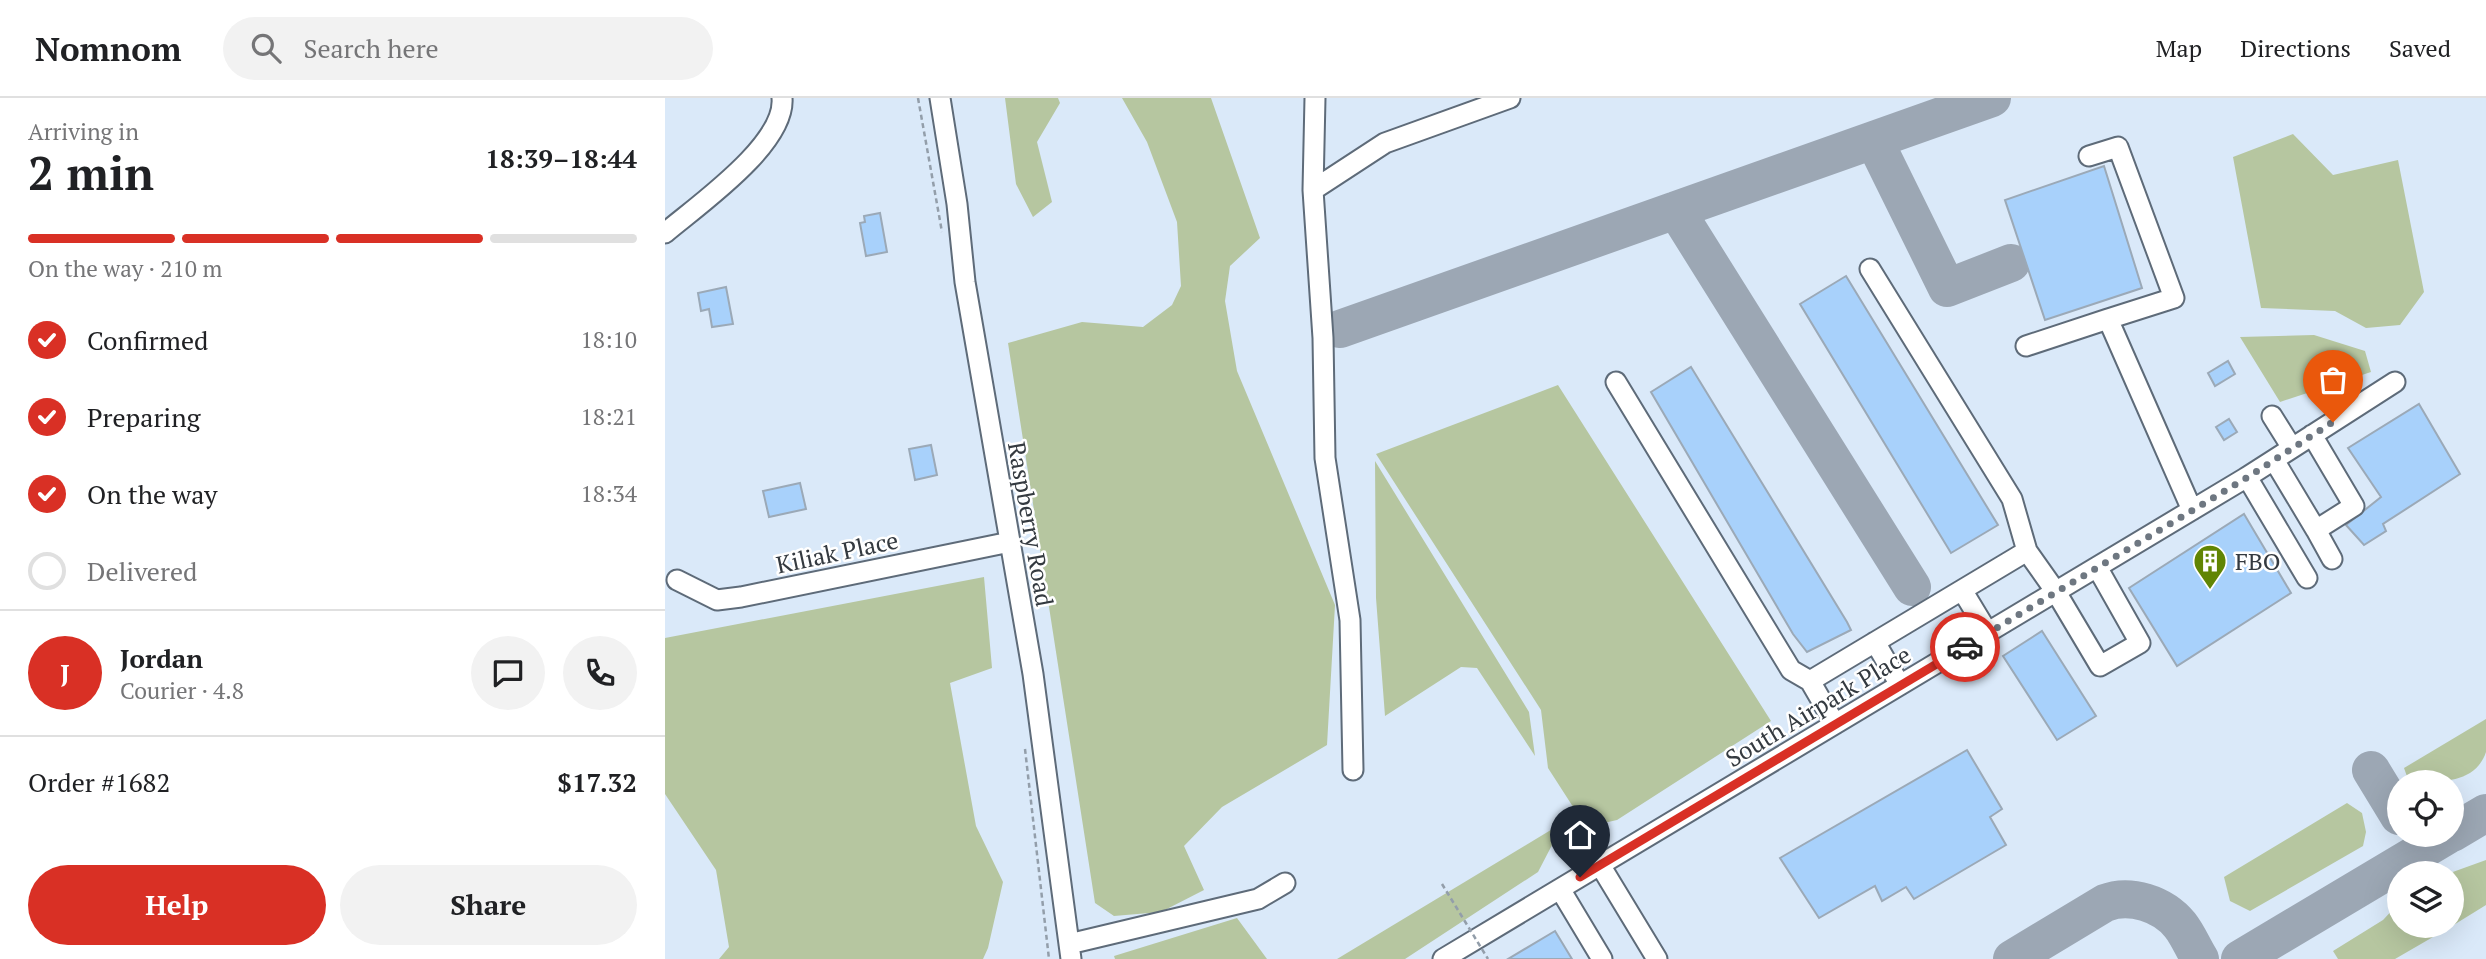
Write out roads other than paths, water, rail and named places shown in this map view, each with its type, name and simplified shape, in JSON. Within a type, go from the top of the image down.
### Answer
[{"type":"street","points":[[665,233],[760,151],[775,127],[783,104],[782,98]]},
{"type":"street","name":"Raspberry Road","points":[[940,98],[957,204],[965,282],[1034,674],[1070,952]]},
{"type":"street","points":[[1315,98],[1313,190],[1323,338],[1325,458],[1350,620],[1353,770]]},
{"type":"street","points":[[1313,190],[1385,143],[1510,98]]},
{"type":"street","points":[[2026,346],[2174,298],[2118,146],[2089,156]]},
{"type":"street","points":[[1870,269],[2013,499],[2027,551],[2056,592],[2101,666],[2140,643],[2097,567]]},
{"type":"street","points":[[2108,319],[2192,510]]},
{"type":"street","points":[[1616,382],[1791,670],[1810,681],[1835,724]]},
{"type":"street","name":"South Airpark Place","points":[[1443,959],[2248,477],[2395,382]]},
{"type":"street","points":[[2272,416],[2293,448]]},
{"type":"street","points":[[2312,435],[2354,506],[2316,530]]},
{"type":"street","points":[[2274,460],[2332,559]]},
{"type":"street","points":[[2248,477],[2307,578]]},
{"type":"street","name":"Kiliak Place","points":[[677,580],[717,600],[1010,542]]},
{"type":"street","points":[[1810,681],[2027,551]]},
{"type":"street","points":[[1962,590],[1988,633]]},
{"type":"street","points":[[1875,642],[1900,685]]},
{"type":"street","points":[[1600,865],[1657,959]]},
{"type":"street","points":[[1070,952],[1258,899],[1285,883]]},
{"type":"street","points":[[1560,889],[1602,959]]},
{"type":"place","name":"FBO","points":[[2210,591]]}]
